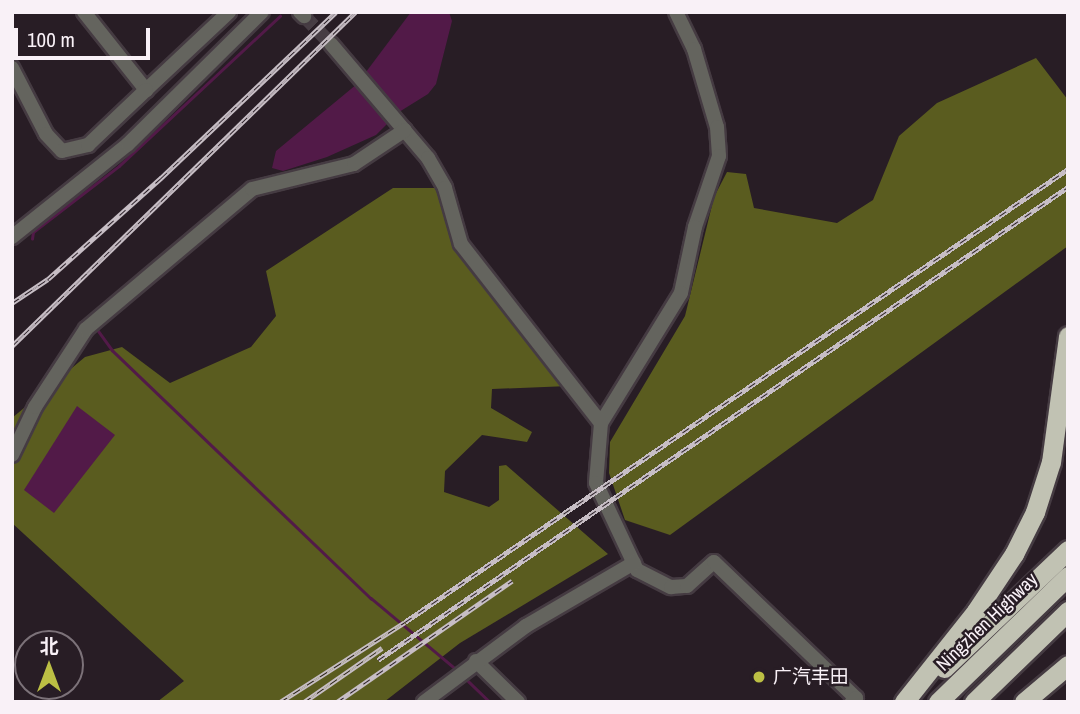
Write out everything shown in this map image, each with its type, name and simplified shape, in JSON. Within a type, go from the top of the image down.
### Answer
[{"type":"highway","points":[[907,702],[976,611],[1014,554],[1035,512],[1051,462],[1068,337]]},
{"type":"highway","points":[[907,702],[1068,550]]},
{"type":"highway","name":"Ningzhen Highway","points":[[938,702],[1068,576]]},
{"type":"highway","points":[[974,702],[1068,611]]},
{"type":"highway","points":[[1026,702],[1068,665]]},
{"type":"highway","points":[[1026,702],[1068,677]]},
{"type":"street","points":[[84,12],[146,90]]},
{"type":"street","points":[[12,68],[46,134],[62,151],[88,145],[229,12]]},
{"type":"street","points":[[676,12],[694,49],[713,114],[719,156],[695,227],[681,293],[601,423],[596,483],[637,570],[671,587],[687,586],[715,562],[856,700]]},
{"type":"street","points":[[12,237],[128,144],[254,14]]},
{"type":"street","points":[[331,44],[401,125],[445,188],[461,244],[601,423]]},
{"type":"street","points":[[12,455],[35,407],[86,329],[252,189],[354,164],[401,125]]},
{"type":"street","points":[[424,702],[476,661],[634,563]]},
{"type":"street","points":[[476,661],[518,702]]},
{"type":"shaded area","points":[[411,12],[449,12],[452,21],[436,84],[428,94],[399,112],[376,135],[327,157],[283,171],[272,168],[276,151],[357,84]]},
{"type":"shaded area","points":[[1036,58],[1068,100],[1068,246],[670,535],[625,520],[609,473],[610,442],[685,316],[714,197],[727,172],[746,174],[754,208],[837,223],[873,200],[899,136],[937,103]]},
{"type":"shaded area","points":[[393,188],[440,188],[457,246],[569,386],[492,389],[491,408],[532,432],[527,442],[482,435],[445,471],[444,492],[489,507],[499,500],[499,466],[506,465],[608,554],[460,643],[384,702],[157,702],[184,681],[12,523],[12,418],[85,357],[122,347],[170,383],[251,347],[276,316],[266,271]]},
{"type":"shaded area","points":[[77,406],[115,435],[54,513],[24,490]]},
{"type":"waterway","points":[[32,239],[33,232],[119,166],[280,16]]},
{"type":"waterway","points":[[97,329],[112,350],[371,598],[457,670]]},
{"type":"waterway","points":[[464,677],[490,702]]},
{"type":"tunnel","points":[[304,16],[331,44]]},
{"type":"railway","points":[[12,303],[48,279],[161,178],[336,12]]},
{"type":"railway","points":[[12,346],[356,12]]},
{"type":"railway","points":[[280,702],[405,622],[1068,169]]},
{"type":"railway","points":[[378,660],[1068,187]]},
{"type":"railway","points":[[337,702],[512,581]]},
{"type":"railway","points":[[304,702],[382,648]]},
{"type":"place","name":"广汽丰田","points":[[759,677]]}]
